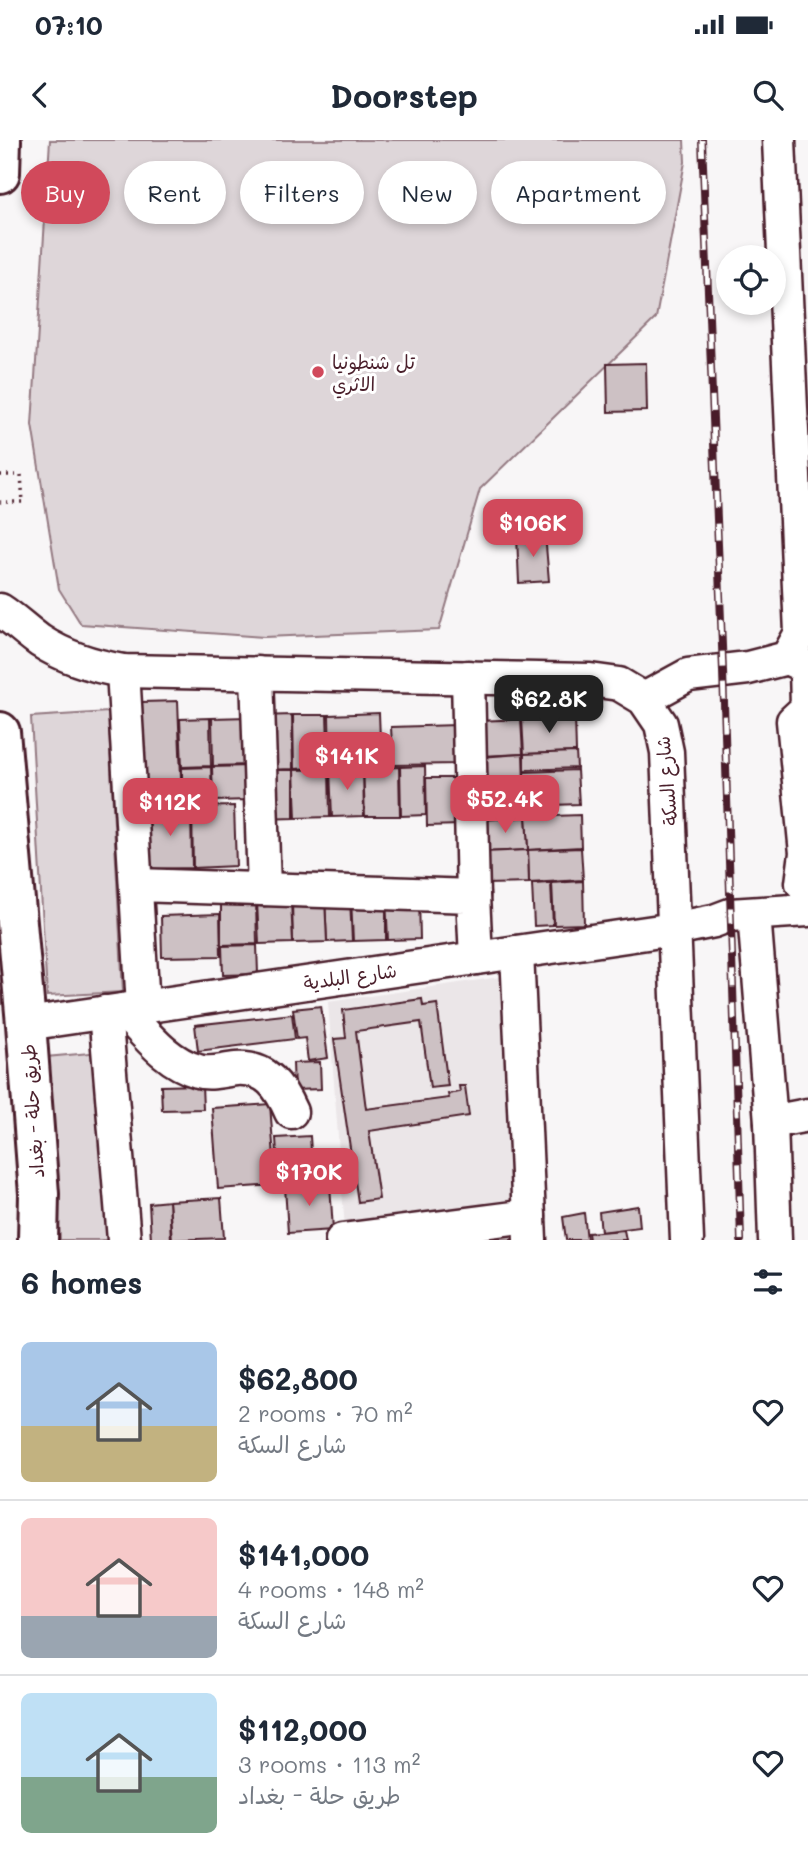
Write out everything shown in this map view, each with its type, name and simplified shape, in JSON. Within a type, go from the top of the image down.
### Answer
[{"type":"main road","points":[[0,173],[1,140]]},
{"type":"main road","name":"طريق حلة - بغداد","points":[[0,732],[39,1194],[38,1240]]},
{"type":"street","points":[[779,140],[801,633],[787,658]]},
{"type":"street","points":[[0,610],[40,641],[66,656],[93,666],[123,671],[590,680],[619,684],[644,699],[688,675],[748,668],[787,658],[806,667],[807,678],[807,708],[793,721],[806,853],[805,897]]},
{"type":"street","points":[[123,671],[137,885],[124,1010],[124,1240]]},
{"type":"street","points":[[257,673],[264,889]]},
{"type":"street","points":[[468,677],[476,958]]},
{"type":"street","name":"شارع السكة","points":[[644,699],[661,724],[667,752],[687,1240]]},
{"type":"street","points":[[137,885],[473,895]]},
{"type":"street","name":"شارع البلدية","points":[[26,1024],[674,929],[730,915],[754,914],[805,897]]},
{"type":"street","points":[[754,914],[771,1122],[775,1240]]},
{"type":"street","points":[[360,1239],[530,1228],[517,952]]},
{"type":"street","points":[[124,1010],[158,1048],[178,1062],[200,1072],[220,1073],[236,1069],[257,1071],[270,1077],[282,1092],[291,1112]]},
{"type":"street","points":[[771,1122],[808,1115]]},
{"type":"path","points":[[0,475],[21,475],[23,502],[0,502]]},
{"type":"shaded area","name":"تل شنطونيا الاثري","points":[[50,140],[684,140],[685,162],[656,318],[480,489],[439,630],[264,637],[81,624],[59,589],[32,425],[45,224],[110,224],[110,161],[49,161]]},
{"type":"shaded area","points":[[108,712],[123,992],[47,996],[31,717]]},
{"type":"shaded area","points":[[507,976],[518,1200],[345,1230],[328,1002]]},
{"type":"shaded area","points":[[101,1052],[118,1240],[60,1240],[46,1057]]},
{"type":"building","points":[[646,363],[647,411],[608,412],[607,364]]},
{"type":"building","points":[[545,534],[549,581],[519,583],[517,536]]},
{"type":"building","points":[[178,701],[182,802],[144,803],[142,702]]},
{"type":"building","points":[[379,713],[381,766],[330,767],[329,715]]},
{"type":"building","points":[[292,715],[293,769],[261,770],[260,716]]},
{"type":"building","points":[[293,715],[327,715],[329,767],[294,769]]},
{"type":"building","points":[[248,717],[249,765],[213,766],[212,718]]},
{"type":"building","points":[[575,717],[576,752],[524,754],[522,719]]},
{"type":"building","points":[[210,718],[211,766],[182,767],[180,719]]},
{"type":"building","points":[[521,719],[523,754],[480,756],[478,721]]},
{"type":"building","points":[[457,725],[458,764],[393,765],[391,727]]},
{"type":"building","points":[[576,752],[577,768],[524,770],[524,754]]},
{"type":"building","points":[[523,754],[524,783],[481,785],[480,757]]},
{"type":"building","points":[[249,766],[250,800],[213,801],[212,767]]},
{"type":"building","points":[[425,766],[426,815],[401,816],[400,767]]},
{"type":"building","points":[[211,767],[212,801],[182,802],[182,768]]},
{"type":"building","points":[[399,767],[400,816],[365,816],[363,768]]},
{"type":"building","points":[[363,768],[364,816],[332,817],[330,769]]},
{"type":"building","points":[[329,769],[330,817],[296,818],[294,770]]},
{"type":"building","points":[[261,770],[294,770],[294,818],[262,819]]},
{"type":"building","points":[[577,770],[579,804],[526,806],[524,772]]},
{"type":"building","points":[[426,778],[458,778],[460,825],[427,826]]},
{"type":"building","points":[[524,783],[526,817],[482,819],[481,786]]},
{"type":"building","points":[[234,806],[236,866],[193,868],[192,807]]},
{"type":"building","points":[[191,807],[192,868],[150,869],[149,808]]},
{"type":"building","points":[[580,815],[581,847],[528,850],[526,817]]},
{"type":"building","points":[[526,817],[528,850],[484,852],[482,820]]},
{"type":"building","points":[[581,848],[583,880],[529,883],[528,850]]},
{"type":"building","points":[[528,850],[529,883],[485,884],[484,852]]},
{"type":"building","points":[[583,881],[584,924],[554,925],[552,883]]},
{"type":"building","points":[[551,883],[553,925],[534,926],[532,884]]},
{"type":"building","points":[[386,897],[386,940],[353,941],[351,898]]},
{"type":"building","points":[[386,897],[419,897],[420,939],[388,940]]},
{"type":"building","points":[[350,898],[352,941],[327,942],[325,899]]},
{"type":"building","points":[[325,899],[327,942],[293,943],[292,901]]},
{"type":"building","points":[[256,901],[257,944],[221,945],[221,902]]},
{"type":"building","points":[[257,901],[291,901],[293,943],[259,944]]},
{"type":"building","points":[[220,914],[221,956],[162,957],[161,916]]},
{"type":"building","points":[[257,945],[258,974],[223,975],[222,946]]},
{"type":"building","points":[[422,999],[423,1006],[437,1004],[448,1086],[430,1088],[421,1022],[356,1031],[366,1109],[449,1098],[448,1094],[460,1092],[459,1086],[465,1086],[469,1116],[369,1131],[379,1199],[358,1202],[334,1039],[346,1038],[343,1010]]},
{"type":"building","points":[[321,1006],[328,1058],[308,1061],[305,1038],[297,1039],[293,1009]]},
{"type":"building","points":[[292,1014],[295,1039],[198,1051],[195,1025]]},
{"type":"building","points":[[320,1062],[321,1089],[294,1090],[293,1063]]},
{"type":"building","points":[[202,1085],[203,1109],[162,1110],[161,1086]]},
{"type":"building","points":[[270,1104],[276,1185],[218,1189],[212,1108]]},
{"type":"building","points":[[310,1136],[313,1182],[279,1185],[276,1138]]},
{"type":"building","points":[[330,1184],[333,1230],[288,1233],[285,1187]]},
{"type":"building","points":[[221,1198],[224,1238],[172,1240],[169,1201]]},
{"type":"building","points":[[169,1201],[171,1240],[151,1240],[149,1203]]},
{"type":"building","points":[[638,1206],[640,1227],[601,1232],[599,1212]]},
{"type":"building","points":[[584,1213],[587,1240],[566,1240],[563,1217]]},
{"type":"building","points":[[524,1227],[524,1240],[465,1240]]},
{"type":"building","points":[[624,1230],[626,1240],[589,1240],[588,1233]]},
{"type":"railway","points":[[702,140],[723,671],[741,1240]]},
{"type":"place","name":"تل شنطونيا الاثري","points":[[318,372]]}]
